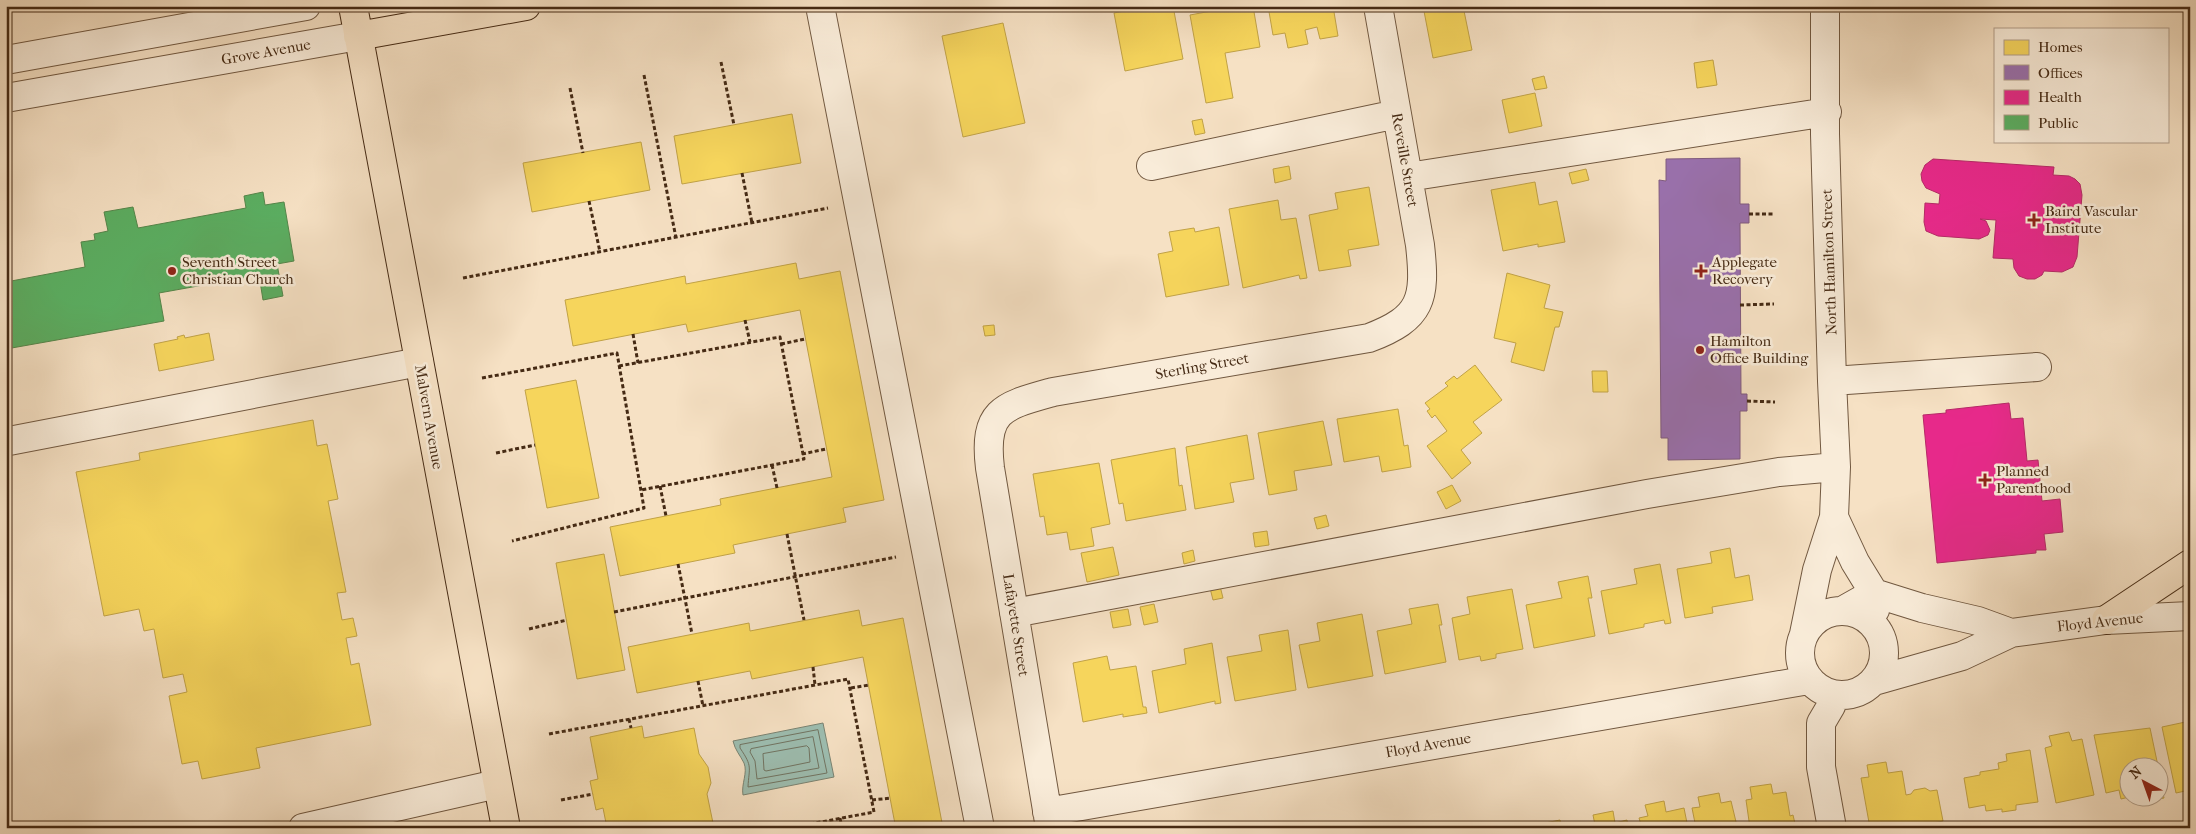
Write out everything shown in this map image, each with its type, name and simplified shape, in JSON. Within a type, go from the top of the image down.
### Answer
[{"type":"main road","name":"Malvern Avenue","points":[[353,6],[506,828]]},
{"type":"main road","name":"Grove Avenue","points":[[358,36],[526,6]]},
{"type":"main road","points":[[2106,620],[2190,564]]},
{"type":"street","points":[[6,60],[306,6]]},
{"type":"street","points":[[820,6],[980,828]]},
{"type":"street","name":"Reveille Street","points":[[1378,6],[1424,278],[1421,295],[1413,312]]},
{"type":"street","name":"North Hamilton Street","points":[[1804,634],[1817,570],[1834,517],[1836,467],[1826,134],[1826,6]]},
{"type":"street","name":"Grove Avenue","points":[[6,98],[358,36]]},
{"type":"street","points":[[1408,178],[1827,112]]},
{"type":"street","points":[[1151,166],[1397,114]]},
{"type":"street","name":"Sterling Street","points":[[992,422],[1016,402],[1053,392],[1368,338],[1393,329],[1413,312]]},
{"type":"street","points":[[9,441],[419,362]]},
{"type":"street","points":[[1832,381],[2037,367]]},
{"type":"street","name":"Lafayette Street","points":[[992,422],[987,446],[1049,820]]},
{"type":"street","points":[[1014,613],[1647,494],[1779,472],[1836,467]]},
{"type":"street","name":"North Hamilton Street","points":[[1834,517],[1855,562],[1874,593],[1876,627]]},
{"type":"street","points":[[1832,828],[1821,767],[1820,723],[1831,706],[1821,687],[1800,659],[1800,646],[1804,634],[1819,617],[1830,612],[1842,610],[1874,593]]},
{"type":"street","name":"Floyd Avenue","points":[[1874,593],[1922,608],[1978,621],[2011,633]]},
{"type":"street","points":[[1821,687],[1856,693],[1874,681],[1880,672],[1884,655],[1882,637],[1876,627],[1861,614],[1842,610]]},
{"type":"street","name":"Floyd Avenue","points":[[1874,681],[1962,656],[2011,633],[2106,620],[2190,616]]},
{"type":"street","name":"Floyd Avenue","points":[[1049,820],[1821,687]]},
{"type":"street","points":[[303,828],[497,784]]},
{"type":"path","points":[[721,62],[734,125]]},
{"type":"path","points":[[644,75],[676,238]]},
{"type":"path","points":[[570,88],[583,153]]},
{"type":"path","points":[[742,173],[752,223]]},
{"type":"path","points":[[589,201],[600,252]]},
{"type":"path","points":[[463,278],[858,202]]},
{"type":"path","points":[[1749,214],[1774,214]]},
{"type":"path","points":[[1740,305],[1774,304]]},
{"type":"path","points":[[746,320],[750,342]]},
{"type":"path","points":[[634,334],[638,363]]},
{"type":"path","points":[[619,366],[780,337],[804,459],[641,490]]},
{"type":"path","points":[[781,344],[805,340]]},
{"type":"path","points":[[482,378],[617,353],[644,508],[512,541]]},
{"type":"path","points":[[1747,401],[1775,402]]},
{"type":"path","points":[[496,453],[535,445]]},
{"type":"path","points":[[802,454],[826,449]]},
{"type":"path","points":[[772,465],[777,488]]},
{"type":"path","points":[[660,486],[666,516]]},
{"type":"path","points":[[787,534],[804,620]]},
{"type":"path","points":[[614,612],[926,551]]},
{"type":"path","points":[[678,564],[692,634]]},
{"type":"path","points":[[529,629],[567,620]]},
{"type":"path","points":[[813,667],[815,685]]},
{"type":"path","points":[[549,734],[848,679],[874,812],[789,828]]},
{"type":"path","points":[[698,681],[703,706]]},
{"type":"path","points":[[850,688],[869,685]]},
{"type":"path","points":[[629,719],[631,728]]},
{"type":"path","points":[[561,800],[593,794]]},
{"type":"path","points":[[872,800],[890,798]]},
{"type":"path","points":[[840,818],[842,828]]},
{"type":"water","points":[[823,723],[834,777],[743,795],[745,767],[733,741]]},
{"type":"building: Homes","points":[[1173,6],[1183,59],[1125,71],[1114,13],[1145,7],[1145,10]]},
{"type":"building: Homes","points":[[1238,6],[1253,6],[1260,47],[1225,53],[1233,98],[1206,103],[1190,15]]},
{"type":"building: Homes","points":[[1268,6],[1333,6],[1338,36],[1320,39],[1317,27],[1305,30],[1308,44],[1288,48],[1285,33],[1273,35]]},
{"type":"building: Homes","points":[[1423,6],[1463,6],[1472,50],[1433,58]]},
{"type":"building: Homes","points":[[1003,23],[1025,123],[963,137],[942,36]]},
{"type":"building: Homes","points":[[1713,60],[1717,85],[1697,88],[1694,63]]},
{"type":"building: Homes","points":[[1544,76],[1547,88],[1535,90],[1532,79]]},
{"type":"building: Homes","points":[[1535,93],[1542,126],[1509,133],[1502,100]]},
{"type":"building: Homes","points":[[792,114],[801,163],[682,184],[674,136]]},
{"type":"building: Homes","points":[[1202,119],[1205,133],[1195,135],[1192,121]]},
{"type":"building: Homes","points":[[641,142],[650,190],[532,212],[523,163]]},
{"type":"building: Homes","points":[[1289,166],[1291,179],[1275,183],[1273,169]]},
{"type":"building: Homes","points":[[1586,169],[1589,180],[1572,184],[1569,173]]},
{"type":"building: Homes","points":[[1535,182],[1539,205],[1557,201],[1565,242],[1538,247],[1538,244],[1503,251],[1491,190]]},
{"type":"building: Homes","points":[[1369,187],[1379,245],[1348,250],[1351,266],[1319,271],[1309,215],[1338,209],[1335,193]]},
{"type":"building: Homes","points":[[1278,200],[1281,220],[1296,218],[1307,278],[1300,279],[1299,275],[1243,288],[1229,209]]},
{"type":"building: Homes","points":[[1219,227],[1229,285],[1166,297],[1158,254],[1173,251],[1169,232],[1194,228],[1195,232]]},
{"type":"building: Homes","points":[[796,263],[799,279],[840,271],[884,500],[843,508],[846,522],[733,545],[735,553],[620,576],[610,527],[721,505],[720,499],[832,477],[800,310],[688,332],[686,324],[573,346],[565,300],[685,276],[686,284]]},
{"type":"building: Homes","points":[[1507,273],[1550,285],[1544,308],[1563,312],[1559,327],[1555,327],[1544,371],[1511,362],[1516,343],[1494,338]]},
{"type":"building: Homes","points":[[994,325],[995,335],[985,336],[983,326]]},
{"type":"building: Homes","points":[[209,333],[214,360],[159,371],[154,344],[178,339],[177,337],[184,335],[185,338]]},
{"type":"building: Homes","points":[[1475,365],[1502,400],[1473,422],[1482,433],[1461,450],[1471,463],[1452,479],[1427,446],[1447,431],[1435,415],[1432,418],[1427,411],[1430,409],[1425,403],[1448,386],[1445,383],[1454,376],[1457,379]]},
{"type":"building: Homes","points":[[1592,371],[1607,371],[1608,392],[1593,392]]},
{"type":"building: Homes","points":[[576,380],[599,498],[547,508],[525,390]]},
{"type":"building: Homes","points":[[1398,409],[1404,446],[1408,445],[1411,467],[1382,472],[1379,456],[1344,462],[1337,419]]},
{"type":"building: Homes","points":[[313,420],[317,446],[327,444],[338,499],[328,501],[346,592],[337,593],[342,620],[353,618],[357,636],[346,638],[351,665],[359,663],[371,725],[256,748],[260,768],[202,779],[198,761],[182,764],[169,696],[187,692],[183,674],[163,678],[154,629],[144,631],[139,609],[104,616],[76,472],[140,460],[139,453]]},
{"type":"building: Homes","points":[[1323,421],[1332,465],[1294,471],[1297,490],[1269,495],[1258,433]]},
{"type":"building: Homes","points":[[1247,435],[1254,479],[1230,483],[1234,502],[1195,509],[1186,447]]},
{"type":"building: Homes","points":[[1175,448],[1179,486],[1182,485],[1186,510],[1126,521],[1123,503],[1119,504],[1111,460]]},
{"type":"building: Homes","points":[[1099,463],[1110,524],[1091,528],[1094,546],[1070,550],[1067,532],[1047,535],[1044,516],[1040,517],[1033,474]]},
{"type":"building: Homes","points":[[1452,485],[1461,501],[1446,509],[1437,492]]},
{"type":"building: Homes","points":[[1326,515],[1329,526],[1317,529],[1314,518]]},
{"type":"building: Homes","points":[[1267,531],[1269,545],[1255,547],[1253,533]]},
{"type":"building: Homes","points":[[1113,547],[1119,575],[1087,582],[1081,553]]},
{"type":"building: Homes","points":[[1730,548],[1735,578],[1749,575],[1753,600],[1712,607],[1713,613],[1685,618],[1677,569],[1712,563],[1710,552]]},
{"type":"building: Homes","points":[[1193,550],[1195,561],[1184,564],[1182,553]]},
{"type":"building: Homes","points":[[604,554],[625,670],[577,679],[556,563]]},
{"type":"building: Homes","points":[[1660,564],[1671,623],[1665,624],[1664,620],[1644,624],[1644,627],[1609,634],[1601,591],[1637,584],[1634,569]]},
{"type":"building: Homes","points":[[1588,576],[1592,598],[1588,598],[1595,636],[1534,648],[1526,605],[1562,598],[1558,582]]},
{"type":"building: Homes","points":[[1220,586],[1223,598],[1213,600],[1210,588]]},
{"type":"building: Homes","points":[[1512,589],[1523,649],[1496,654],[1496,658],[1481,661],[1480,656],[1459,660],[1452,618],[1470,614],[1467,597]]},
{"type":"building: Homes","points":[[1154,604],[1158,622],[1144,625],[1140,607]]},
{"type":"building: Homes","points":[[1438,604],[1442,625],[1439,625],[1446,662],[1385,674],[1377,631],[1412,624],[1409,609]]},
{"type":"building: Homes","points":[[1128,609],[1131,625],[1113,628],[1110,612]]},
{"type":"building: Homes","points":[[859,610],[862,626],[903,618],[943,828],[879,828],[895,824],[863,657],[752,679],[750,671],[637,693],[628,647],[749,623],[750,631]]},
{"type":"building: Homes","points":[[1362,614],[1373,676],[1308,688],[1299,645],[1320,641],[1317,623]]},
{"type":"building: Homes","points":[[1288,630],[1296,690],[1235,701],[1227,657],[1262,651],[1259,635]]},
{"type":"building: Homes","points":[[1212,643],[1221,703],[1215,704],[1215,701],[1159,713],[1152,671],[1186,664],[1184,649]]},
{"type":"building: Homes","points":[[1107,656],[1110,670],[1136,666],[1143,707],[1146,707],[1147,713],[1123,717],[1123,714],[1083,722],[1073,663]]},
{"type":"building: Homes","points":[[2190,721],[2190,790],[2176,793],[2162,727]]},
{"type":"building: Homes","points":[[642,726],[644,738],[694,728],[699,754],[708,767],[711,783],[707,794],[713,823],[689,828],[607,828],[603,808],[596,810],[590,781],[598,779],[590,737]]},
{"type":"building: Homes","points":[[2150,728],[2156,756],[2118,756],[2118,790],[2106,793],[2094,735]]},
{"type":"building: Homes","points":[[2069,732],[2072,741],[2082,739],[2094,795],[2056,803],[2045,748],[2052,746],[2049,736]]},
{"type":"building: Homes","points":[[2030,750],[2038,802],[2016,805],[2016,810],[2002,812],[2002,809],[1986,811],[1985,805],[1969,808],[1964,778],[1980,775],[1980,772],[1999,769],[1998,763],[2007,761],[2006,754]]},
{"type":"building: Homes","points":[[1886,762],[1888,773],[1902,771],[1906,795],[1911,794],[1914,790],[1925,788],[1930,791],[1937,790],[1943,821],[1909,828],[1870,828],[1861,778],[1869,777],[1867,765]]},
{"type":"building: Homes","points":[[1771,784],[1773,794],[1786,792],[1790,816],[1793,815],[1796,828],[1750,828],[1746,800],[1752,799],[1750,787]]},
{"type":"building: Homes","points":[[1719,793],[1721,803],[1731,801],[1737,826],[1743,824],[1743,828],[1696,828],[1692,808],[1700,807],[1698,797]]},
{"type":"building: Homes","points":[[1664,801],[1666,812],[1684,808],[1688,828],[1642,828],[1639,818],[1648,816],[1645,805]]},
{"type":"building: Homes","points":[[1613,811],[1615,823],[1627,820],[1628,828],[1588,828],[1595,825],[1593,815]]},
{"type":"building: Homes","points":[[1560,820],[1561,828],[1541,828],[1540,824]]},
{"type":"building: Offices","name":"Hamilton Office Building","points":[[1740,158],[1740,204],[1749,204],[1749,223],[1740,223],[1741,394],[1747,394],[1747,411],[1740,411],[1740,459],[1668,460],[1668,438],[1661,438],[1659,180],[1666,181],[1666,159]]},
{"type":"building: Health","name":"Baird Vascular Institute","points":[[1933,159],[2054,167],[2053,175],[2069,176],[2075,179],[2080,184],[2082,195],[2077,257],[2073,267],[2062,272],[2044,271],[2042,275],[2035,279],[2019,276],[2014,268],[2013,259],[1993,258],[1996,220],[1980,219],[1986,221],[1990,230],[1988,235],[1979,239],[1938,236],[1926,231],[1924,222],[1925,203],[1939,204],[1940,194],[1926,188],[1921,174],[1925,165]]},
{"type":"building: Health","name":"Planned Parenthood","points":[[2009,403],[2011,419],[2023,418],[2027,461],[2038,460],[2042,501],[2060,499],[2063,532],[2044,534],[2046,550],[2036,550],[2036,553],[1937,563],[1923,415],[1946,413],[1946,410]]},
{"type":"building: Public","name":"Seventh Street Christian Church","points":[[263,192],[265,205],[284,202],[294,261],[277,264],[283,296],[263,300],[259,275],[159,293],[164,321],[6,349],[6,282],[85,267],[81,242],[95,240],[94,234],[108,231],[104,212],[133,207],[138,228],[246,208],[244,196]]},
{"type":"place","name":"Baird Vascular Institute","points":[[2034,220]]},
{"type":"place","name":"Seventh Street Christian Church","points":[[172,271]]},
{"type":"place","name":"Applegate Recovery","points":[[1701,271]]},
{"type":"place","name":"Hamilton Office Building","points":[[1700,350]]},
{"type":"place","name":"Planned Parenthood","points":[[1985,480]]}]
